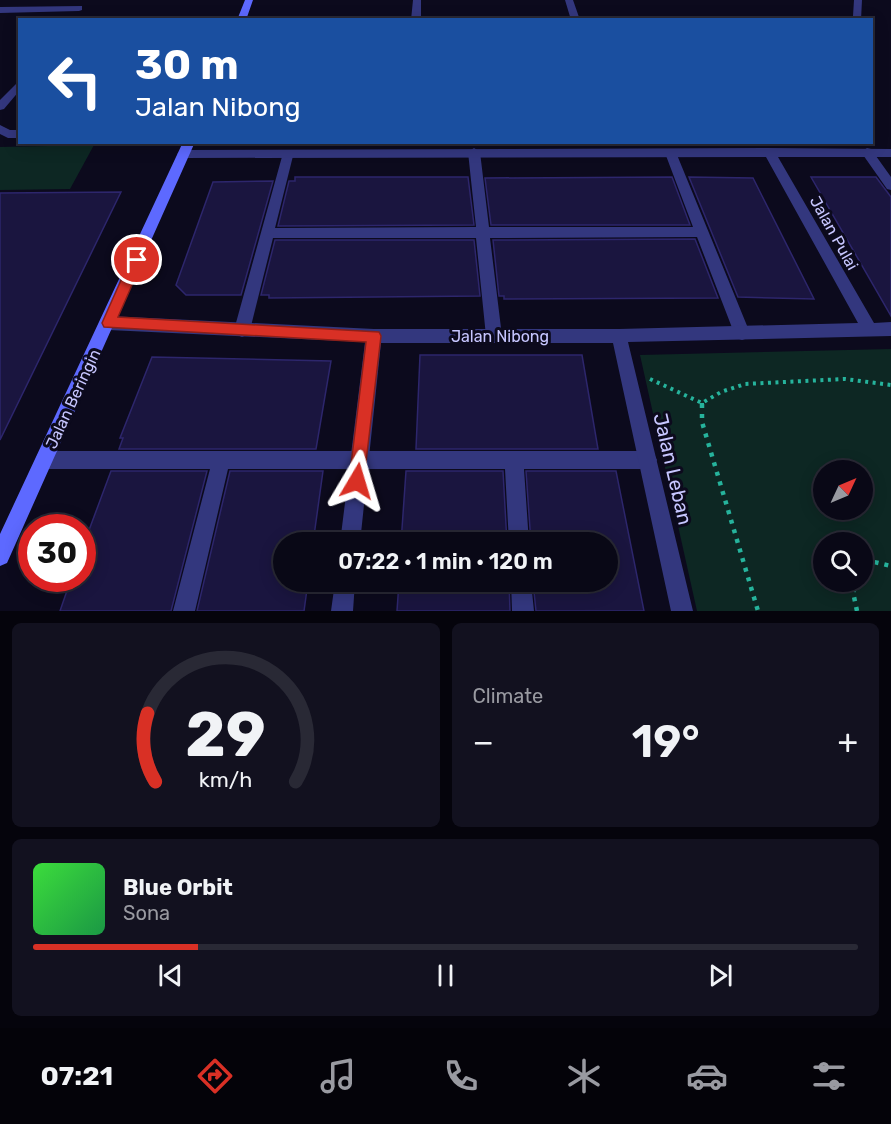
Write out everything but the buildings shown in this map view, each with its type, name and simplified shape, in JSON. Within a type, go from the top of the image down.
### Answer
[{"type":"street","points":[[242,18],[249,0]]},
{"type":"street","points":[[416,18],[417,0]]},
{"type":"street","points":[[569,0],[575,18]]},
{"type":"street","points":[[857,18],[858,0]]},
{"type":"street","points":[[0,10],[82,4]]},
{"type":"street","points":[[72,18],[82,4]]},
{"type":"street","points":[[0,107],[15,94]]},
{"type":"street","points":[[0,129],[9,135],[18,134]]},
{"type":"street","points":[[186,148],[287,156],[415,147],[474,152],[891,153]]},
{"type":"street","name":"Jalan Beringin","points":[[0,556],[109,323],[186,148]]},
{"type":"street","points":[[474,152],[494,336]]},
{"type":"street","name":"Jalan Pulai","points":[[769,152],[869,330]]},
{"type":"street","points":[[867,152],[891,186]]},
{"type":"street","points":[[671,153],[741,333]]},
{"type":"street","points":[[242,330],[287,156]]},
{"type":"street","points":[[267,233],[702,232]]},
{"type":"street","name":"Jalan Nibong","points":[[109,323],[374,336],[619,336],[891,329]]},
{"type":"street","points":[[351,532],[374,336]]},
{"type":"street","name":"Jalan Leban","points":[[619,336],[682,611]]},
{"type":"street","points":[[44,460],[648,460]]},
{"type":"street","points":[[514,460],[518,532]]},
{"type":"street","points":[[184,611],[221,461]]},
{"type":"street","points":[[342,611],[344,592]]},
{"type":"street","points":[[522,592],[523,611]]},
{"type":"path","points":[[627,369],[702,403]]},
{"type":"path","points":[[702,403],[721,392],[746,384],[845,379],[891,385]]},
{"type":"path","points":[[702,403],[702,422],[758,611]]},
{"type":"path","points":[[873,562],[891,566]]},
{"type":"path","points":[[853,592],[857,611]]},
{"type":"green space","points":[[94,145],[70,189],[0,190],[0,147]]},
{"type":"green space","points":[[891,349],[891,611],[697,611],[640,355]]},
{"type":"route","points":[[137,260],[109,323],[374,336],[357,481]]}]
